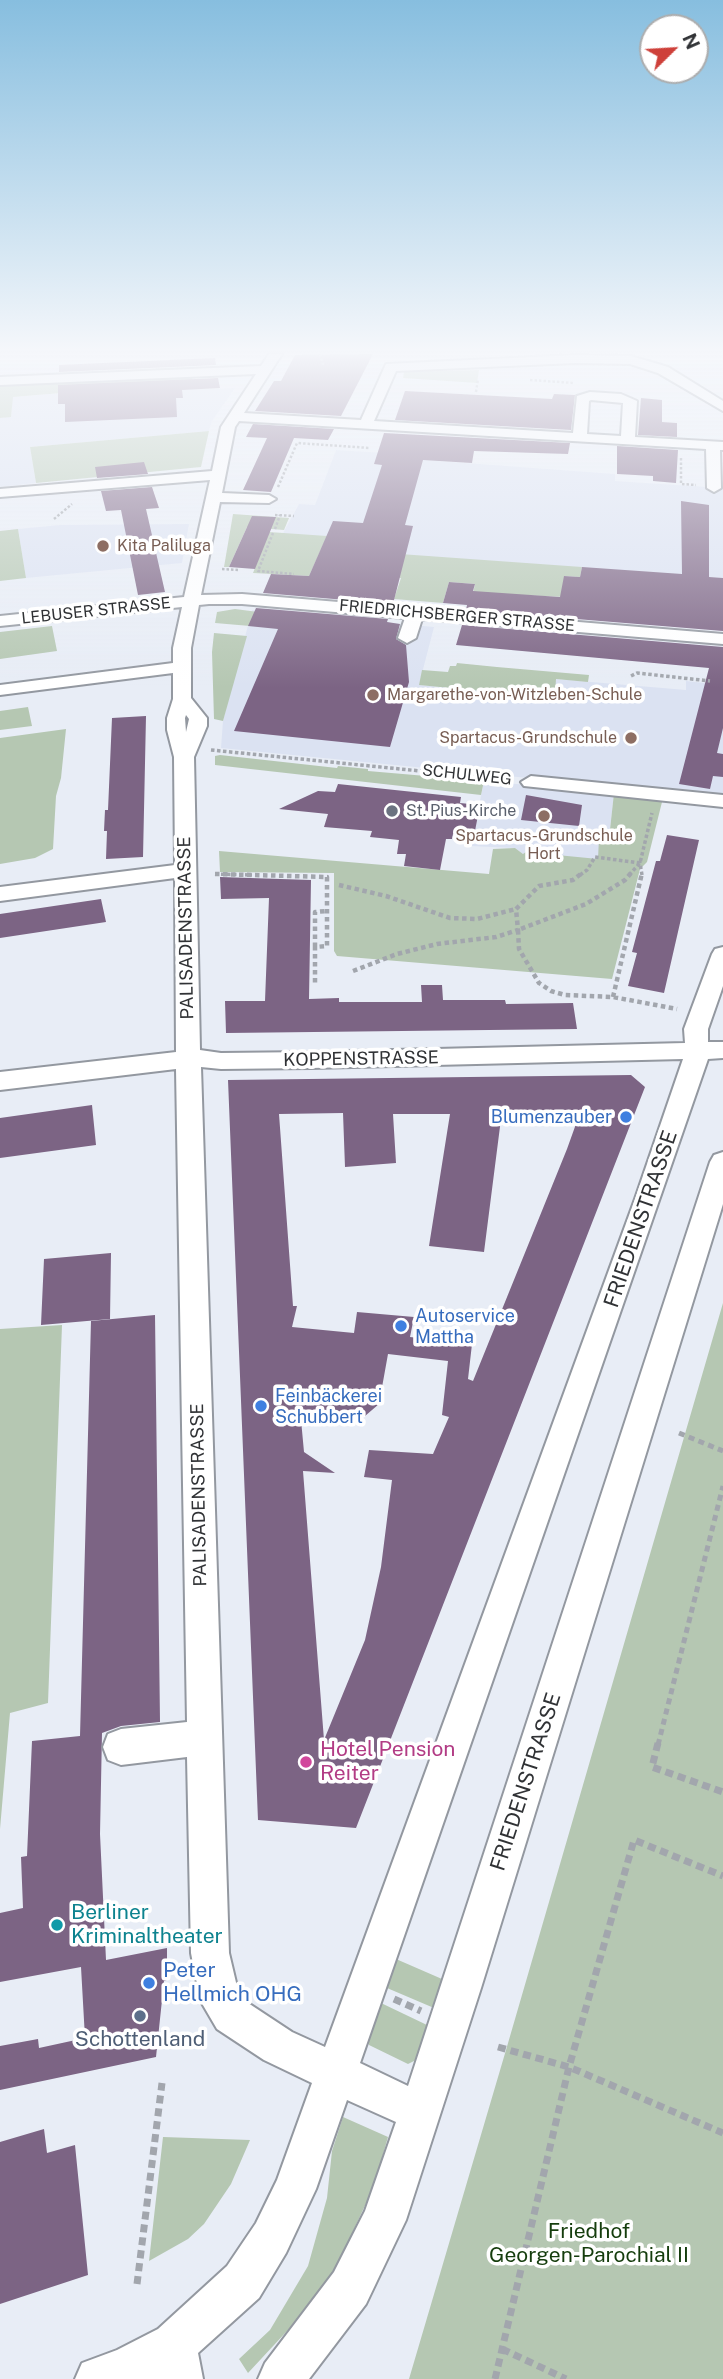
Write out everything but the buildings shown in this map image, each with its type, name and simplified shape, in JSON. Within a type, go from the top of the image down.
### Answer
[{"type":"street","name":"PALISADENSTRASSE","points":[[219,465],[182,648],[182,699],[176,718],[176,730],[198,754],[185,870],[210,1953],[220,2000],[231,2015],[275,2044],[419,2112]]},
{"type":"street","points":[[714,487],[716,465]]},
{"type":"street","points":[[0,494],[217,475]]},
{"type":"street","points":[[213,496],[271,498]]},
{"type":"street","name":"FRIEDRICHSBERGER STRASSE","points":[[192,601],[259,600],[723,639]]},
{"type":"street","name":"LEBUSER STRASSE","points":[[0,621],[192,601]]},
{"type":"street","points":[[407,638],[415,613]]},
{"type":"street","points":[[0,690],[181,667]]},
{"type":"street","name":"SCHULWEG","points":[[531,782],[723,801]]},
{"type":"street","points":[[0,894],[185,870]]},
{"type":"street","name":"FRIEDENSTRASSE","points":[[98,2379],[125,2370],[177,2362],[243,2282],[271,2238],[295,2189],[595,1350],[697,1053],[696,1030],[723,954]]},
{"type":"street","name":"KOPPENSTRASSE","points":[[0,1081],[188,1059],[285,1060],[723,1051]]},
{"type":"street","name":"FRIEDENSTRASSE","points":[[281,2379],[350,2288],[384,2220],[723,1162]]},
{"type":"street","points":[[121,1747],[204,1738]]},
{"type":"path","points":[[271,498],[287,465]]},
{"type":"path","points":[[681,465],[681,484],[714,487]]},
{"type":"path","points":[[280,515],[258,571],[294,574]]},
{"type":"path","points":[[222,569],[238,570]]},
{"type":"path","points":[[631,676],[637,673],[710,681]]},
{"type":"path","name":"SCHULWEG","points":[[198,754],[531,782]]},
{"type":"path","points":[[353,971],[437,944],[496,937],[586,904],[625,880],[640,863],[657,795]]},
{"type":"path","points":[[339,885],[386,896],[450,918],[477,919],[516,909],[539,886],[573,880],[587,870],[595,857],[640,863]]},
{"type":"path","points":[[612,997],[643,870],[640,863]]},
{"type":"path","points":[[215,874],[327,877],[327,946],[314,947]]},
{"type":"path","points":[[516,909],[519,948],[528,968],[539,983],[551,991],[565,995],[612,997],[680,1010]]},
{"type":"path","points":[[315,985],[315,912],[327,911]]},
{"type":"path","points":[[679,1433],[723,1451]]},
{"type":"path","points":[[723,1486],[652,1767],[723,1792]]},
{"type":"path","points":[[495,2379],[569,2067],[634,1840],[723,1877]]},
{"type":"path","points":[[384,1994],[430,2015]]},
{"type":"path","points":[[498,2047],[569,2067],[723,2133]]},
{"type":"path","points":[[137,2284],[162,2083]]},
{"type":"path","points":[[502,2348],[566,2379]]},
{"type":"shaded area","points":[[0,465],[33,465],[36,483],[0,487]]},
{"type":"shaded area","points":[[330,465],[493,465],[615,474],[615,481],[723,488],[723,578],[321,549],[283,533],[299,504],[315,505]]},
{"type":"shaded area","name":"Kita Paliluga","points":[[189,524],[182,563],[26,578],[18,529],[60,525]]},
{"type":"shaded area","name":"Margarethe-von-Witzleben-Schule","points":[[252,610],[434,627],[419,685],[555,698],[556,679],[686,690],[686,681],[723,685],[723,797],[221,748],[223,721]]},
{"type":"shaded area","name":"Spartacus-Grundschule","points":[[484,781],[614,793],[609,839],[598,860],[523,854],[515,848],[471,846]]},
{"type":"green space","points":[[33,465],[201,465],[201,467],[36,483]]},
{"type":"green space","points":[[233,514],[289,518],[284,530],[247,527],[229,567],[224,567]]},
{"type":"green space","points":[[18,529],[26,578],[0,581],[0,531]]},
{"type":"green space","points":[[269,532],[327,536],[309,576],[253,573]]},
{"type":"green space","points":[[358,551],[582,567],[580,577],[564,576],[566,597],[473,593],[475,584],[449,582],[443,603],[394,599],[401,578],[376,576]]},
{"type":"green space","points":[[235,609],[258,612],[250,626],[215,623],[217,612]]},
{"type":"green space","points":[[52,626],[57,651],[0,659],[0,632]]},
{"type":"green space","points":[[214,633],[247,636],[223,721],[214,719]]},
{"type":"green space","points":[[457,663],[589,675],[588,682],[556,679],[555,698],[419,685],[422,670],[448,672],[450,666],[456,666]]},
{"type":"green space","points":[[28,707],[32,726],[0,730],[0,711]]},
{"type":"green space","points":[[66,729],[61,778],[56,796],[53,849],[35,858],[0,864],[0,738]]},
{"type":"green space","points":[[215,756],[484,781],[481,795],[215,765]]},
{"type":"green space","points":[[614,793],[663,798],[647,862],[640,869],[612,979],[337,956],[334,951],[334,873],[220,872],[219,851],[489,874],[493,849],[515,848],[523,854],[526,852],[598,859],[599,838],[609,839]]},
{"type":"green space","name":"Friedhof Georgen-Parochial II","points":[[723,1303],[723,2379],[409,2379],[506,2050]]},
{"type":"green space","points":[[62,1325],[48,1703],[10,1713],[0,1829],[0,1329]]},
{"type":"green space","points":[[396,1959],[442,1979],[434,2008],[387,1988]]},
{"type":"green space","points":[[381,2003],[427,2025],[416,2060],[408,2064],[369,2045]]},
{"type":"green space","points":[[343,2117],[388,2137],[374,2186],[337,2266],[314,2302],[248,2373],[239,2359],[270,2330],[308,2266],[327,2198],[332,2151]]},
{"type":"green space","points":[[163,2137],[250,2140],[231,2184],[204,2224],[188,2239],[149,2261]]},
{"type":"place","name":"Kita Paliluga","points":[[103,546]]},
{"type":"place","name":"Margarethe-von-Witzleben-Schule","points":[[373,695]]},
{"type":"place","name":"Spartacus-Grundschule","points":[[631,738]]},
{"type":"place","name":"St. Pius-Kirche","points":[[392,811]]},
{"type":"place","name":"Spartacus-Grundschule Hort","points":[[544,816]]},
{"type":"place","name":"Blumenzauber","points":[[626,1117]]},
{"type":"place","name":"Autoservice Mattha","points":[[401,1326]]},
{"type":"place","name":"Feinbäckerei Schubbert","points":[[261,1406]]},
{"type":"place","name":"Hotel Pension Reiter","points":[[306,1762]]},
{"type":"place","name":"Berliner Kriminaltheater","points":[[57,1925]]},
{"type":"place","name":"Peter Hellmich OHG","points":[[149,1983]]},
{"type":"place","name":"Schottenland","points":[[140,2016]]}]
